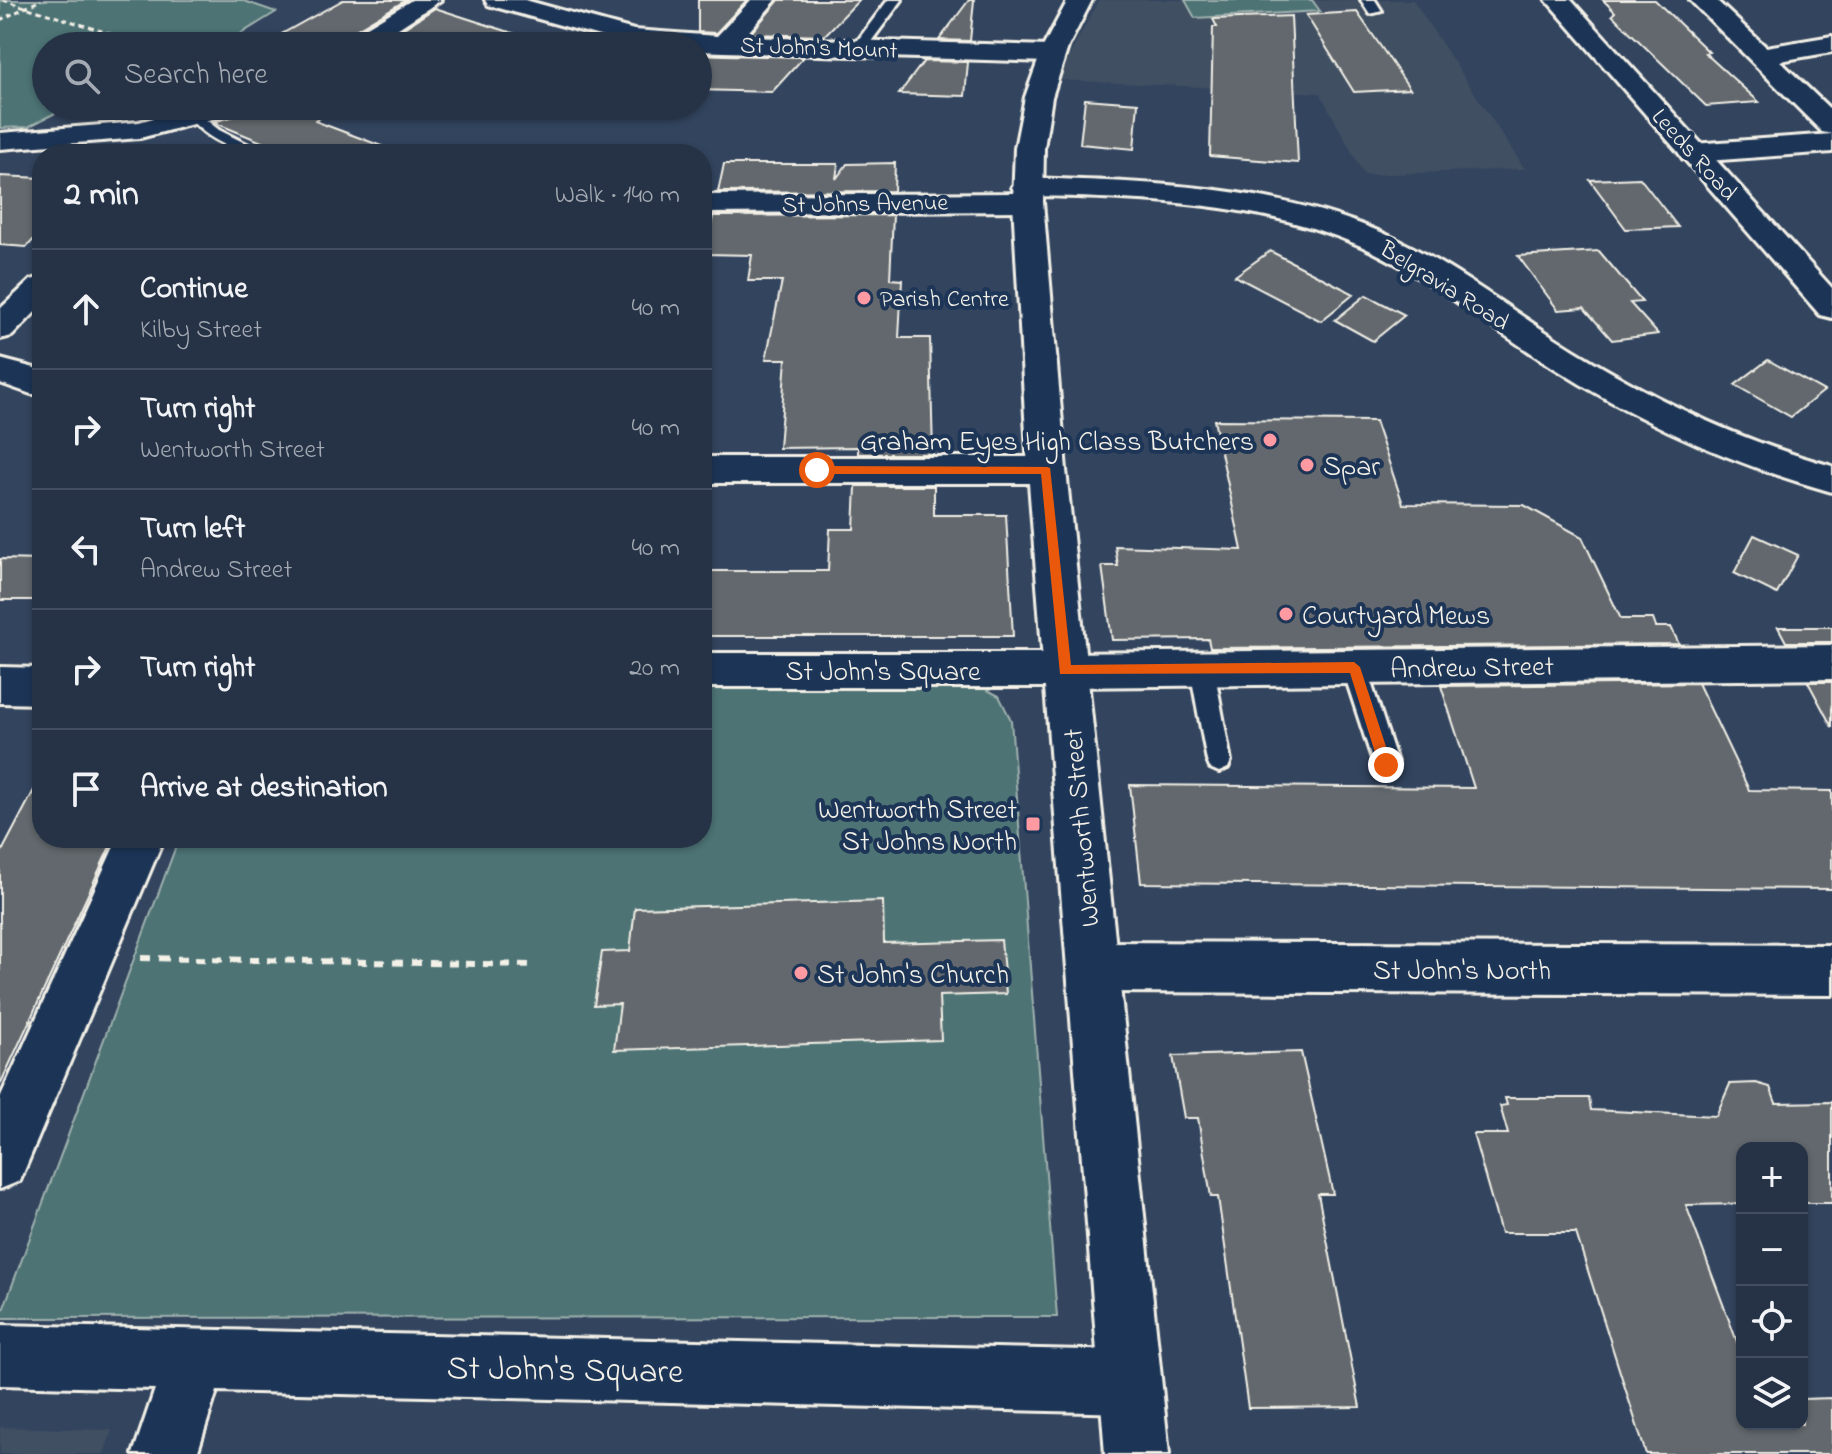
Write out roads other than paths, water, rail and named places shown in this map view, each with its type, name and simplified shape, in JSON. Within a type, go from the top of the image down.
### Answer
[{"type":"main road","points":[[376,32],[429,0]]},
{"type":"main road","name":"St John's Mount","points":[[497,0],[614,32]]},
{"type":"main road","points":[[724,44],[764,0]]},
{"type":"main road","name":"Wentworth Street","points":[[1080,0],[1050,54],[1033,123],[1028,194],[1047,470],[1137,1454]]},
{"type":"main road","name":"Leeds Road","points":[[1558,0],[1832,308]]},
{"type":"main road","points":[[1702,0],[1832,126]]},
{"type":"main road","name":"St John's Mount","points":[[712,44],[1050,54]]},
{"type":"main road","points":[[1761,56],[1832,44]]},
{"type":"main road","points":[[0,141],[69,127],[138,142],[189,120]]},
{"type":"main road","points":[[1693,153],[1832,143]]},
{"type":"main road","name":"St Johns Avenue","points":[[712,204],[1028,194]]},
{"type":"main road","name":"Belgravia Road","points":[[1028,194],[1171,195],[1308,217],[1359,235],[1429,273],[1564,360],[1707,438],[1786,467],[1832,479]]},
{"type":"main road","points":[[0,328],[32,297]]},
{"type":"main road","points":[[0,370],[32,382]]},
{"type":"main road","points":[[712,470],[1047,470]]},
{"type":"main road","name":"Andrew Street","points":[[1065,670],[1832,662]]},
{"type":"main road","name":"St John's Square","points":[[712,670],[1065,670]]},
{"type":"main road","points":[[0,685],[32,686]]},
{"type":"main road","points":[[0,1161],[137,848]]},
{"type":"main road","name":"St John's North","points":[[1093,967],[1832,970]]},
{"type":"main road","name":"St John's Square","points":[[0,1355],[1130,1382]]},
{"type":"main road","points":[[165,1454],[196,1359]]},
{"type":"lane","points":[[859,48],[895,0]]},
{"type":"lane","points":[[199,120],[214,133],[238,144]]},
{"type":"lane","points":[[1354,667],[1386,765]]},
{"type":"lane","points":[[1202,669],[1219,761]]},
{"type":"place","name":"Parish Centre","points":[[864,298]]},
{"type":"place","name":"Graham Eyes High Class Butchers","points":[[1270,440]]},
{"type":"place","name":"Spar","points":[[1307,465]]},
{"type":"place","name":"Courtyard Mews","points":[[1286,614]]},
{"type":"place","name":"Wentworth Street St Johns North","points":[[1033,824]]},
{"type":"place","name":"St John's Church","points":[[801,973]]}]
